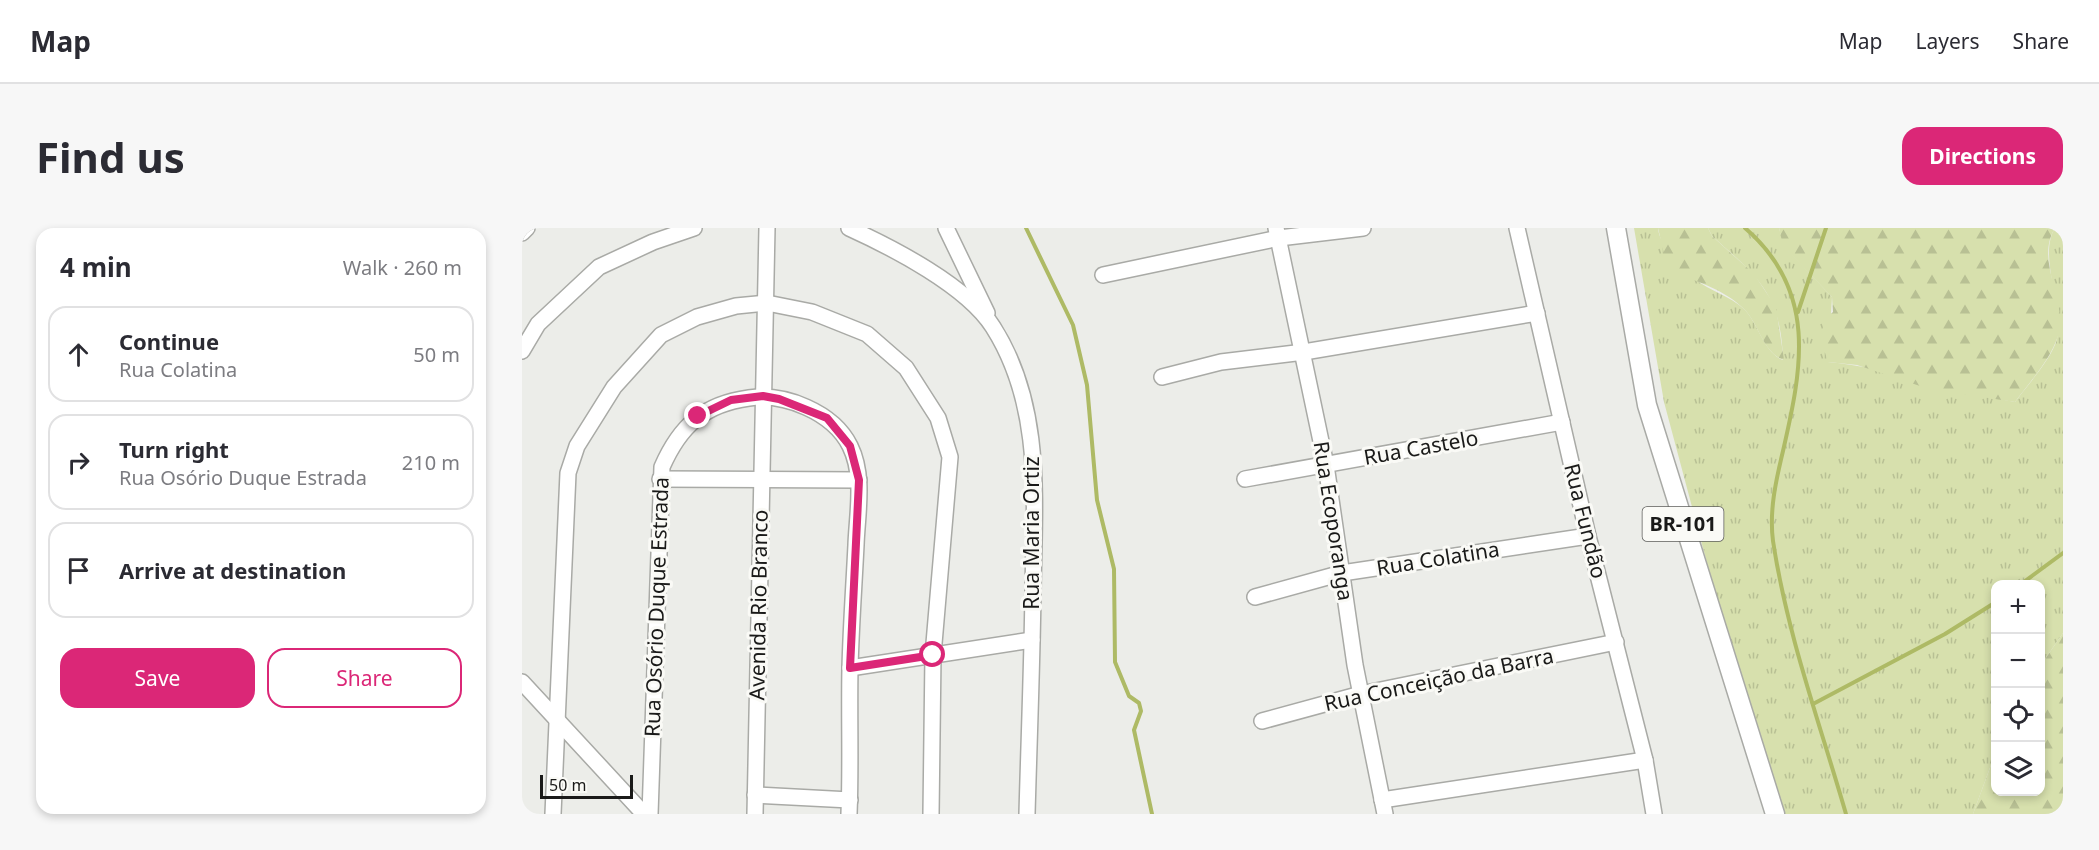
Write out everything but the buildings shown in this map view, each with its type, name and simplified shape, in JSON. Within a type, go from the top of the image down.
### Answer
[{"type":"main road","name":"BR-101","points":[[1616,228],[1647,405],[1775,814]]},
{"type":"street","points":[[522,233],[526,228]]},
{"type":"street","points":[[522,351],[538,324],[599,267],[653,242],[693,228]]},
{"type":"street","name":"Avenida Rio Branco","points":[[755,814],[767,228]]},
{"type":"street","name":"Rua Maria Ortiz","points":[[849,228],[897,250],[964,297],[993,327],[1022,388],[1034,459],[1027,814]]},
{"type":"street","points":[[946,228],[993,327]]},
{"type":"street","points":[[1104,275],[1277,233],[1363,228]]},
{"type":"street","name":"Rua Fundão","points":[[1517,228],[1588,536],[1646,760],[1654,814]]},
{"type":"street","name":"Rua Ecoporanga","points":[[1277,233],[1304,352],[1326,465],[1361,694],[1383,807]]},
{"type":"street","points":[[553,814],[555,719],[568,472],[577,446],[614,387],[661,335],[697,317],[736,306],[767,303],[812,312],[867,334],[906,368],[938,418],[950,457],[933,655],[931,814]]},
{"type":"street","points":[[1162,377],[1221,362],[1304,352],[1537,313]]},
{"type":"street","name":"Rua Osório Duque Estrada","points":[[650,814],[662,467],[673,442],[698,416],[731,400],[763,396],[802,406],[827,418],[850,446],[859,480],[850,668],[850,807]]},
{"type":"street","name":"Rua Castelo","points":[[1245,479],[1562,422]]},
{"type":"street","points":[[660,479],[859,480]]},
{"type":"street","name":"Rua Colatina","points":[[1256,597],[1342,573],[1588,536]]},
{"type":"street","points":[[850,668],[1032,640]]},
{"type":"street","name":"Rua Conceição da Barra","points":[[1262,721],[1361,694],[1616,642]]},
{"type":"street","points":[[522,682],[644,814]]},
{"type":"street","points":[[1383,807],[1646,760]]},
{"type":"street","points":[[755,795],[850,807]]},
{"type":"green space","points":[[1634,228],[1658,228],[1662,242],[1678,263],[1702,284],[1744,309],[1771,351],[1783,360],[1778,319],[1772,303],[1754,276],[1712,236],[1708,228],[1779,228],[1784,246],[1832,297],[1828,362],[1899,374],[2015,402],[2045,363],[2057,339],[2057,311],[2049,252],[2050,239],[2055,228],[2063,228],[2063,633],[2045,659],[2045,580],[1991,580],[1991,765],[1973,814],[1781,814],[1730,649],[1664,402]]},
{"type":"green space","points":[[1658,228],[1708,228],[1712,236],[1754,274],[1776,307],[1784,360],[1766,345],[1749,315],[1736,302],[1708,286],[1668,271]]},
{"type":"green space","points":[[1779,228],[2055,228],[2048,252],[2060,315],[2060,327],[2054,347],[2015,402],[1929,389],[1857,365],[1828,362],[1821,340],[1824,320],[1833,312],[1832,297],[1783,246]]},
{"type":"green space","points":[[2063,633],[2063,814],[1973,814],[1991,765],[1991,796],[2045,796],[2045,659]]},
{"type":"waterway","points":[[1026,228],[1073,325],[1087,385],[1097,500],[1114,569],[1115,662],[1129,696],[1139,703],[1141,711],[1134,730],[1152,814]]},
{"type":"waterway","points":[[1745,228],[1768,252],[1784,278],[1794,304],[1799,332],[1799,361],[1795,390],[1774,496],[1773,541],[1795,645],[1846,814]]},
{"type":"waterway","points":[[1798,312],[1826,228]]},
{"type":"waterway","points":[[2026,580],[2063,553]]},
{"type":"waterway","points":[[1813,704],[1945,634],[1991,605]]},
{"type":"route","points":[[698,416],[731,400],[763,396],[802,406],[827,418],[850,446],[859,480],[850,668],[933,655]]}]
